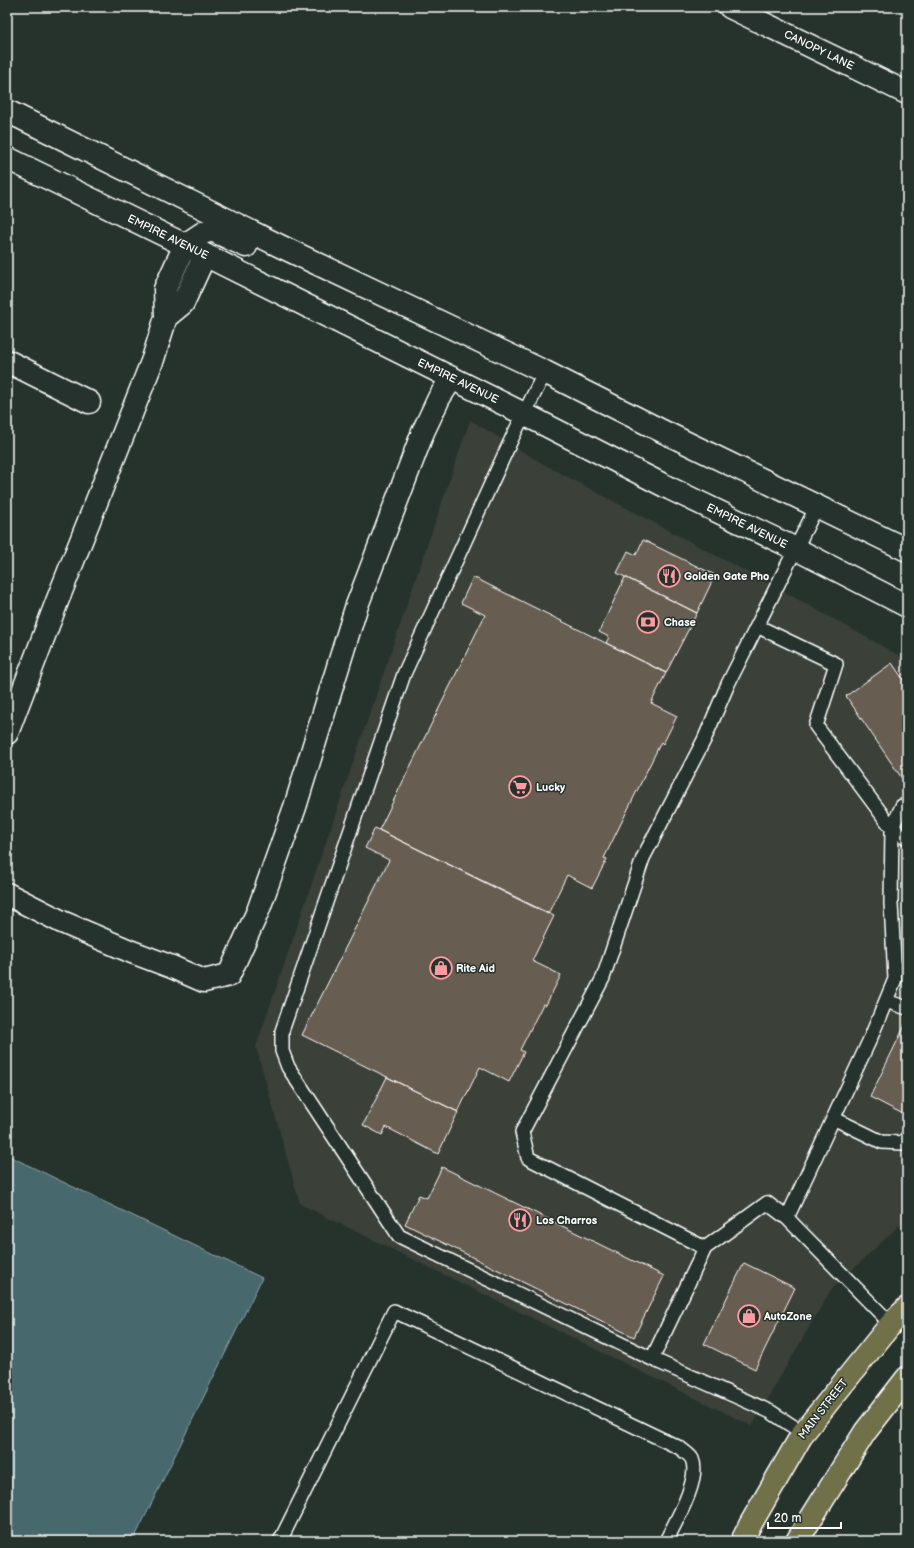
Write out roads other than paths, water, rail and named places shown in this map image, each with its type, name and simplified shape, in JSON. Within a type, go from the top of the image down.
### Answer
[{"type":"main road","name":"CANOPY LANE","points":[[730,7],[907,93]]},
{"type":"main road","points":[[7,111],[907,550]]},
{"type":"main road","name":"EMPIRE AVENUE","points":[[7,158],[452,378],[671,489],[796,549],[907,606]]},
{"type":"main road","points":[[7,733],[150,366],[166,317],[165,289],[185,245],[203,233],[212,230],[293,269],[349,279]]},
{"type":"main road","points":[[166,317],[183,303],[205,255]]},
{"type":"main road","points":[[7,361],[89,402]]},
{"type":"main road","points":[[7,894],[69,925],[204,981],[229,975],[258,911],[295,807],[356,608],[423,432],[439,398],[452,378]]},
{"type":"main road","name":"MAIN STREET","points":[[742,1541],[803,1433],[891,1324],[907,1308]]},
{"type":"main road","points":[[797,1541],[865,1432],[907,1378]]},
{"type":"lane","points":[[544,372],[404,674],[282,1031],[282,1051],[288,1067],[399,1236],[652,1359],[771,1412],[803,1433]]},
{"type":"lane","points":[[705,1248],[528,1158],[522,1132],[603,978],[643,858],[704,740],[757,626],[816,506]]},
{"type":"lane","points":[[757,626],[836,664],[816,726],[892,828],[907,838]]},
{"type":"lane","points":[[786,1218],[871,1037],[895,979],[891,903],[892,828],[902,806],[907,804]]},
{"type":"lane","points":[[886,1001],[907,1008]]},
{"type":"lane","points":[[833,1118],[882,1142],[902,1143],[907,1138]]},
{"type":"lane","points":[[652,1359],[705,1248],[767,1203],[786,1218],[891,1324]]},
{"type":"lane","points":[[280,1541],[394,1311],[680,1448],[691,1458],[693,1471],[688,1498],[666,1541]]},
{"type":"water","points":[[7,1155],[262,1278],[133,1541],[7,1541]]},
{"type":"place","name":"Golden Gate Pho","points":[[669,576]]},
{"type":"place","name":"Chase","points":[[648,622]]},
{"type":"place","name":"Lucky","points":[[520,787]]},
{"type":"place","name":"Rite Aid","points":[[441,968]]},
{"type":"place","name":"Los Charros","points":[[520,1220]]},
{"type":"place","name":"AutoZone","points":[[749,1316]]}]
